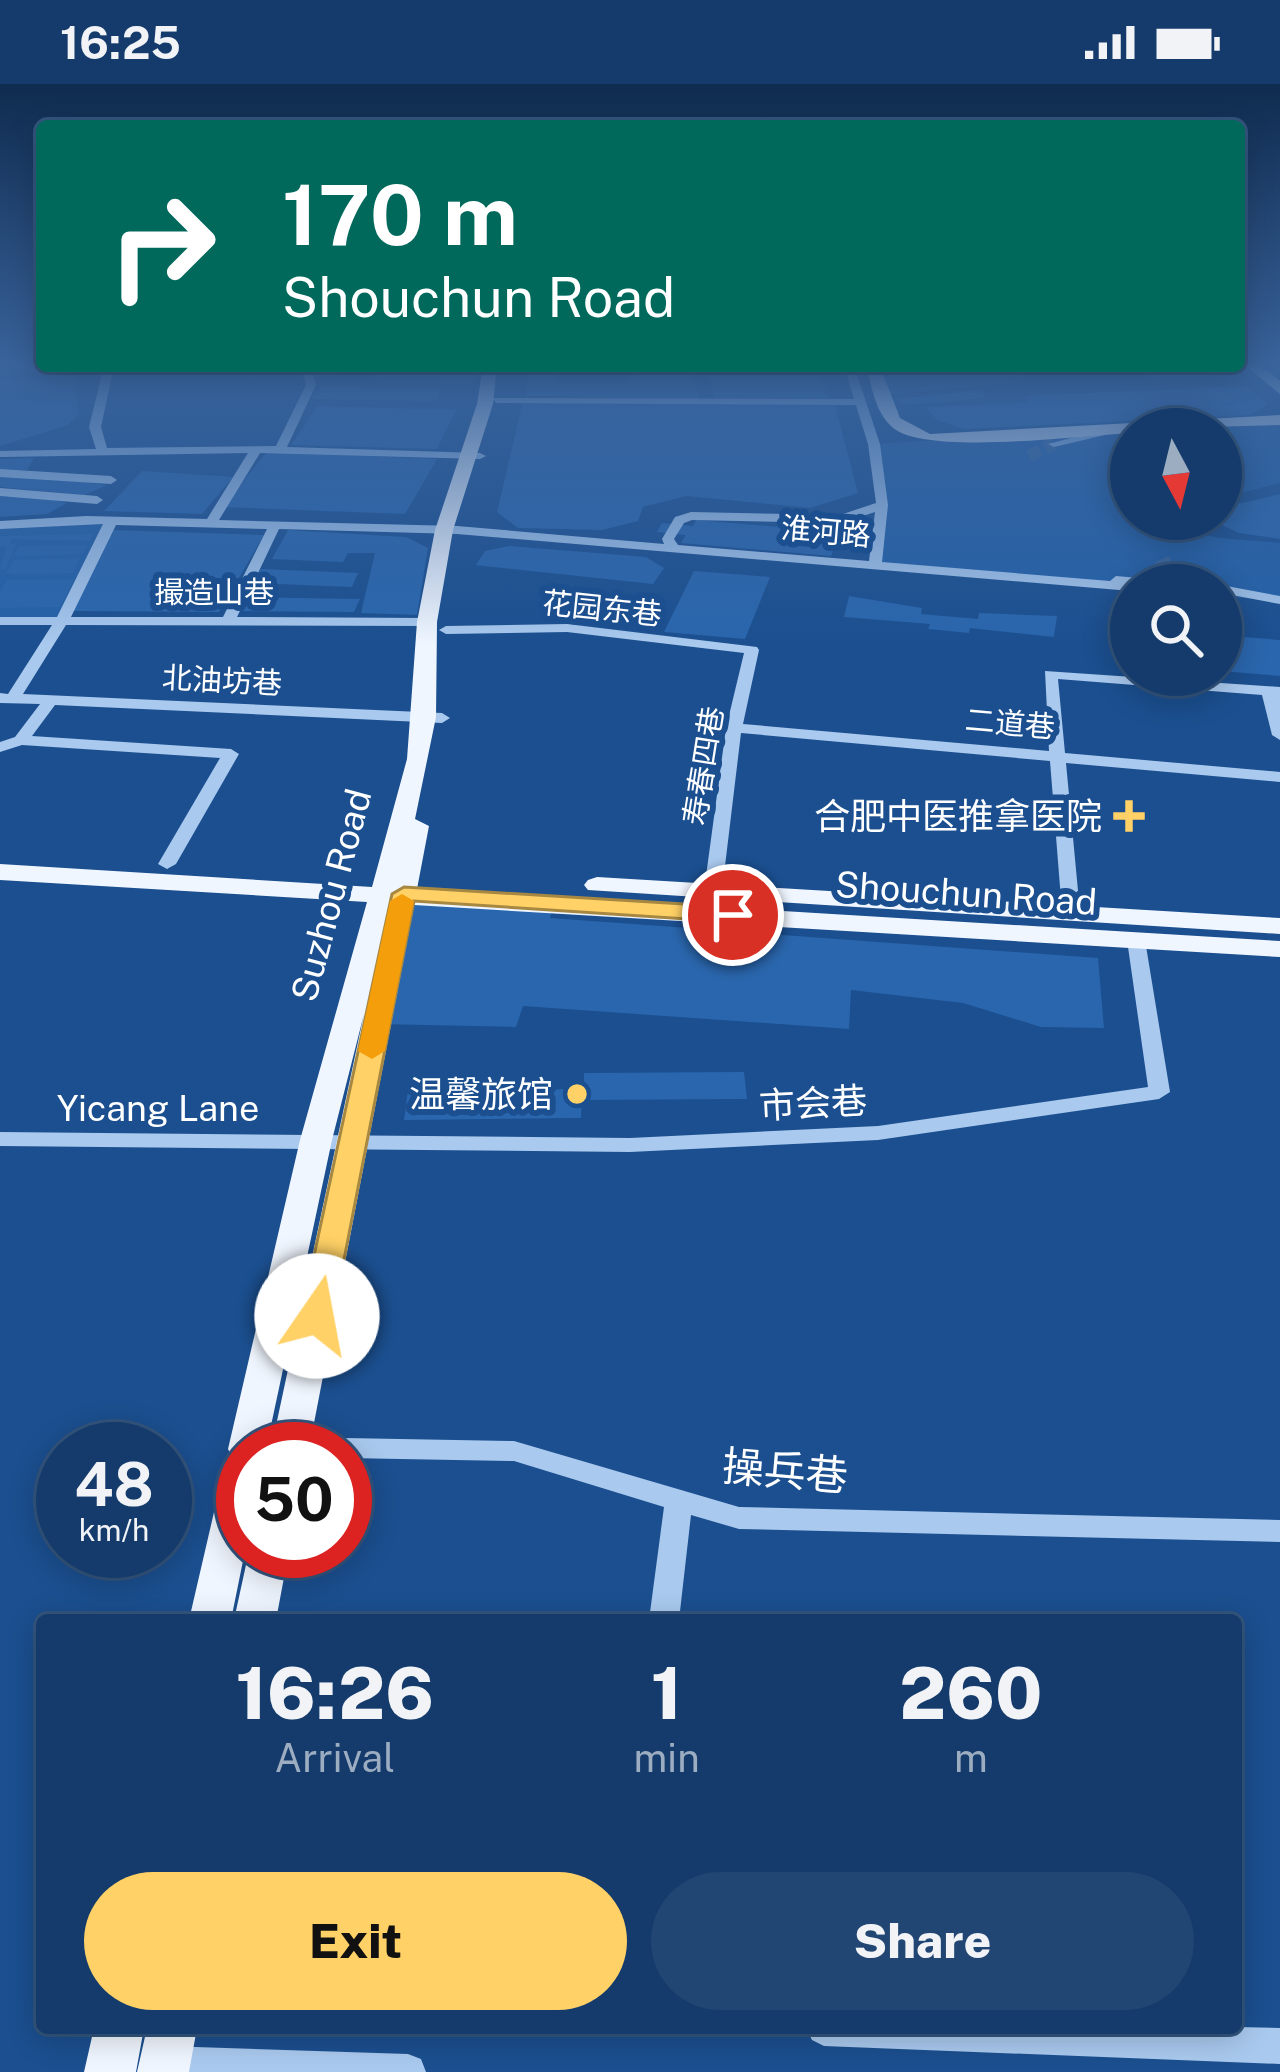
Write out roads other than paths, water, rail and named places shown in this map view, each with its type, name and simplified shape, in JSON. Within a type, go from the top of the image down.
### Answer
[{"type":"main road","name":"Suzhou Road","points":[[254,1422],[316,1140],[394,884],[434,718],[436,626],[451,530],[472,459]]},
{"type":"main road","name":"Shouchun Road","points":[[0,855],[1280,949]]},
{"type":"main road","name":"Shouchun Road","points":[[0,872],[712,891],[1280,926]]},
{"type":"main road","name":"Suzhou Road","points":[[295,1422],[354,1141],[394,884]]},
{"type":"main road","points":[[211,1614],[219,1578]]},
{"type":"main road","points":[[256,1614],[264,1578]]},
{"type":"main road","points":[[110,2072],[118,2034]]},
{"type":"street","points":[[86,520],[97,500],[139,459]]},
{"type":"street","points":[[212,524],[250,459]]},
{"type":"street","points":[[875,563],[882,505],[876,459]]},
{"type":"street","points":[[0,473],[122,474]]},
{"type":"street","points":[[0,492],[97,500]]},
{"type":"street","points":[[672,546],[668,539],[679,520],[691,516],[841,519],[882,505]]},
{"type":"street","points":[[7,698],[62,620],[111,520]]},
{"type":"street","name":"淮河路","points":[[0,525],[111,520],[451,530],[1110,585]]},
{"type":"street","points":[[229,620],[275,526]]},
{"type":"street","points":[[1082,583],[1110,579]]},
{"type":"street","points":[[1242,595],[1280,601]]},
{"type":"street","name":"撮造山巷","points":[[0,621],[229,620],[436,626]]},
{"type":"street","name":"花园东巷","points":[[436,626],[567,628],[752,650]]},
{"type":"street","name":"寿春四巷","points":[[712,891],[734,728],[752,650]]},
{"type":"street","points":[[1071,912],[1050,674],[1110,676]]},
{"type":"street","points":[[1242,686],[1275,691],[1280,735]]},
{"type":"street","name":"北油坊巷","points":[[7,698],[434,718]]},
{"type":"street","points":[[21,740],[51,700]]},
{"type":"street","name":"二道巷","points":[[734,728],[1280,777]]},
{"type":"street","points":[[0,746],[21,740],[231,754],[167,864]]},
{"type":"street","name":"市会巷","points":[[316,1140],[630,1145],[878,1133],[1159,1092],[1136,940]]},
{"type":"street","name":"Yicang Lane","points":[[0,1139],[316,1140]]},
{"type":"street","name":"操兵巷","points":[[372,1449],[514,1451],[739,1518],[1280,1532]]},
{"type":"street","points":[[665,1614],[679,1500]]},
{"type":"street","points":[[976,2034],[1280,2046]]},
{"type":"street","points":[[167,2055],[408,2072]]},
{"type":"tunnel","points":[[1162,559],[1164,564]]},
{"type":"place","name":"合肥中医推拿医院","points":[[1129,816]]},
{"type":"place","name":"温馨旅馆","points":[[577,1094]]}]
